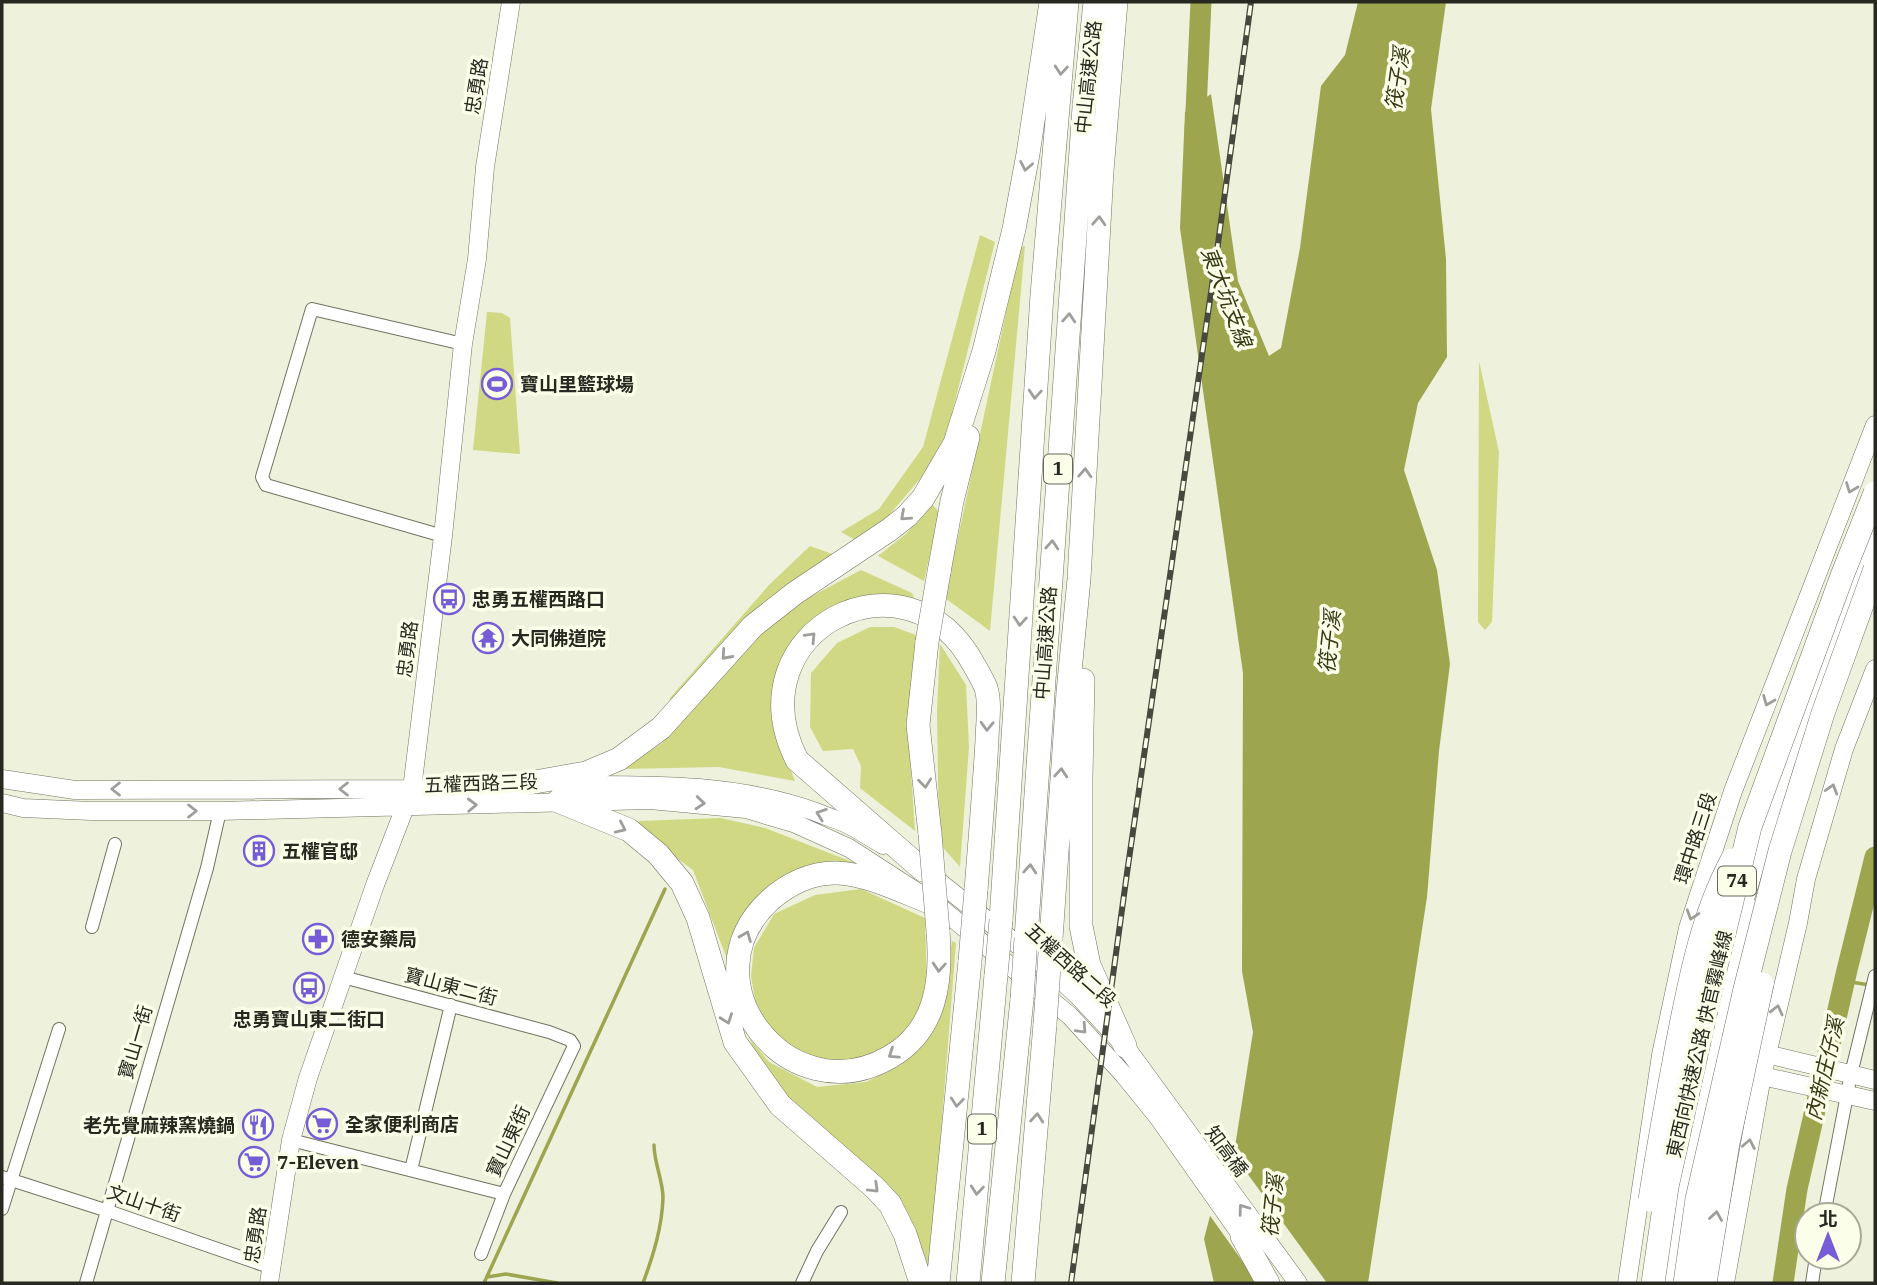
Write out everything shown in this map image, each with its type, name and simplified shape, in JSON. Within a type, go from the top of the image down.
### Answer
[{"type":"highway","points":[[937,905],[859,875],[822,874],[786,887],[757,914],[741,949],[740,988],[747,1013],[754,1025],[771,1045],[805,1066],[845,1072],[871,1066],[895,1054],[915,1037],[929,1014],[941,967],[938,931],[930,834],[918,725],[927,642],[952,501],[969,433],[984,351],[1014,229],[1051,2]]},
{"type":"highway","name":"中山高速公路","points":[[968,1283],[1001,920],[1042,295],[1067,2]]},
{"type":"highway","name":"中山高速公路","points":[[993,1283],[1022,999],[1084,107],[1095,2]]},
{"type":"highway","points":[[1023,1283],[1045,1024],[1057,825],[1079,579],[1102,171],[1116,2]]},
{"type":"highway","points":[[512,786],[586,773],[619,759],[661,728],[753,626],[795,593],[907,516],[923,498],[955,443],[984,351]]},
{"type":"highway","name":"東西向快速公路 快官霧峰線","points":[[1653,1283],[1667,1187],[1750,827],[1875,493]]},
{"type":"highway","name":"東西向快速公路 快官霧峰線","points":[[1685,1283],[1697,1199],[1780,851],[1824,713],[1875,569]]},
{"type":"highway","points":[[1079,579],[1083,675],[1082,926],[1089,965],[1125,1046]]},
{"type":"highway","points":[[923,870],[797,760],[786,738],[783,696],[793,660],[816,630],[837,616],[861,608],[900,607],[937,622],[965,650],[986,689],[988,704],[985,785],[970,961],[938,1283]]},
{"type":"highway","points":[[558,801],[629,830],[659,854],[682,883],[698,918],[735,1042],[780,1105],[890,1204],[905,1234],[921,1283]]},
{"type":"highway","points":[[1638,1283],[1660,1133],[1690,979],[1712,905],[1728,867],[1750,827]]},
{"type":"highway","points":[[1705,1283],[1728,1143],[1781,904],[1780,851]]},
{"type":"highway","points":[[1242,1236],[1268,1283]]},
{"type":"main road","name":"忠勇路","points":[[271,1276],[290,1140],[343,977],[412,789],[463,344],[477,259],[485,167],[511,2]]},
{"type":"main road","name":"環中路三段","points":[[1627,1283],[1661,1055],[1688,928],[1733,791],[1875,425]]},
{"type":"main road","points":[[1714,1043],[1745,896],[1800,717],[1875,515]]},
{"type":"main road","points":[[1662,1283],[1676,1195],[1751,899],[1812,707],[1875,535]]},
{"type":"main road","points":[[1725,1283],[1769,1078],[1805,879],[1844,748],[1875,669]]},
{"type":"main road","name":"五權西路三段","points":[[2,779],[75,789],[412,789],[663,785],[714,788],[802,807],[849,825],[923,870]]},
{"type":"main road","name":"五權西路三段","points":[[2,803],[23,808],[91,811],[220,811],[650,800],[746,809],[796,824],[849,848],[886,869],[937,905]]},
{"type":"main road","name":"五權西路二段","points":[[923,870],[1082,999],[1125,1046],[1165,1114]]},
{"type":"main road","name":"五權西路二段","points":[[937,905],[1070,1016],[1124,1075],[1165,1114]]},
{"type":"main road","points":[[1665,1034],[1773,1055],[1875,1080]]},
{"type":"main road","points":[[1661,1055],[1875,1101]]},
{"type":"main road","points":[[1671,1283],[1708,1064]]},
{"type":"main road","name":"知高橋","points":[[1165,1114],[1275,1283]]},
{"type":"main road","name":"知高橋","points":[[1165,1114],[1298,1283]]},
{"type":"street","points":[[443,536],[266,485],[262,477],[312,309],[463,344]]},
{"type":"street","name":"寶山一街","points":[[86,1283],[207,867],[220,811]]},
{"type":"street","points":[[92,927],[115,844]]},
{"type":"street","points":[[1827,1201],[1851,1074],[1875,976]]},
{"type":"street","name":"寶山東二街","points":[[343,977],[549,1032],[570,1040],[574,1046]]},
{"type":"street","points":[[411,1170],[451,1005]]},
{"type":"street","points":[[2,1209],[7,1179],[60,1029]]},
{"type":"street","name":"寶山東街","points":[[481,1254],[504,1194],[574,1046]]},
{"type":"street","points":[[290,1140],[504,1194]]},
{"type":"street","name":"文山十街","points":[[7,1179],[108,1211],[271,1276]]},
{"type":"street","points":[[802,1283],[817,1251],[841,1212]]},
{"type":"shaded area","points":[[980,235],[995,242],[942,453],[873,534],[861,543],[841,532],[879,509],[923,447]]},
{"type":"shaded area","points":[[1025,246],[990,631],[945,598],[1020,247]]},
{"type":"shaded area","name":"寶山里籃球場","points":[[487,312],[502,313],[510,318],[520,454],[473,450]]},
{"type":"shaded area","points":[[1479,361],[1499,452],[1492,622],[1485,630],[1478,622]]},
{"type":"shaded area","points":[[932,504],[939,512],[924,581],[878,556],[907,533]]},
{"type":"shaded area","points":[[810,546],[838,556],[669,706],[670,698],[769,585]]},
{"type":"shaded area","points":[[861,570],[912,593],[915,601],[847,602],[787,651],[777,703],[779,740],[795,781],[719,767],[623,769],[662,743],[730,660],[797,604]]},
{"type":"shaded area","points":[[870,627],[894,627],[916,635],[908,729],[915,831],[860,788],[861,766],[853,749],[823,751],[810,727],[811,673],[837,643]]},
{"type":"shaded area","points":[[940,644],[966,685],[969,747],[960,867],[939,843],[937,711]]},
{"type":"shaded area","points":[[720,818],[765,828],[855,863],[803,872],[750,910],[727,959],[693,870],[638,830],[639,821]]},
{"type":"shaded area","points":[[861,889],[925,918],[927,990],[917,1020],[892,1045],[856,1060],[818,1064],[778,1046],[756,1006],[751,976],[754,948],[774,914],[815,895]]},
{"type":"shaded area","points":[[952,941],[956,943],[929,1283],[910,1218],[890,1186],[810,1124],[759,1061],[749,1038],[769,1062],[817,1087],[866,1082],[899,1066],[926,1041],[940,1014]]},
{"type":"water","name":"筏子溪","points":[[1358,2],[1446,2],[1431,109],[1446,259],[1447,357],[1418,403],[1404,470],[1437,570],[1450,664],[1439,751],[1427,897],[1368,1283],[1214,1283],[1204,1239],[1217,1189],[1232,1166],[1253,1032],[1242,971],[1243,673],[1180,228],[1185,112],[1211,94],[1238,281],[1269,356],[1281,348],[1300,248],[1321,86],[1345,55]]},
{"type":"pier","points":[[1231,1151],[1327,1283],[1258,1283],[1208,1213],[1214,1188],[1229,1165]]},
{"type":"waterway","name":"東大坑支線","points":[[1195,132],[1201,2]]},
{"type":"waterway","name":"內新庄仔溪","points":[[1783,1283],[1797,1189],[1875,857]]},
{"type":"waterway","points":[[484,1283],[665,889]]},
{"type":"waterway","points":[[1844,981],[1870,985]]},
{"type":"waterway","points":[[643,1283],[656,1242],[662,1209],[663,1191],[654,1145]]},
{"type":"waterway","points":[[487,1277],[506,1274],[557,1283]]},
{"type":"railway","points":[[1071,1283],[1251,2]]},
{"type":"place","name":"寶山里籃球場","points":[[497,384]]},
{"type":"place","name":"忠勇五權西路口","points":[[449,599]]},
{"type":"place","name":"大同佛道院","points":[[488,638]]},
{"type":"place","name":"五權官邸","points":[[259,851]]},
{"type":"place","name":"德安藥局","points":[[318,939]]},
{"type":"place","name":"忠勇寶山東二街口","points":[[309,988]]},
{"type":"place","name":"全家便利商店","points":[[322,1124]]},
{"type":"place","name":"老先覺麻辣窯燒鍋","points":[[258,1125]]},
{"type":"place","name":"7-Eleven","points":[[254,1162]]}]
